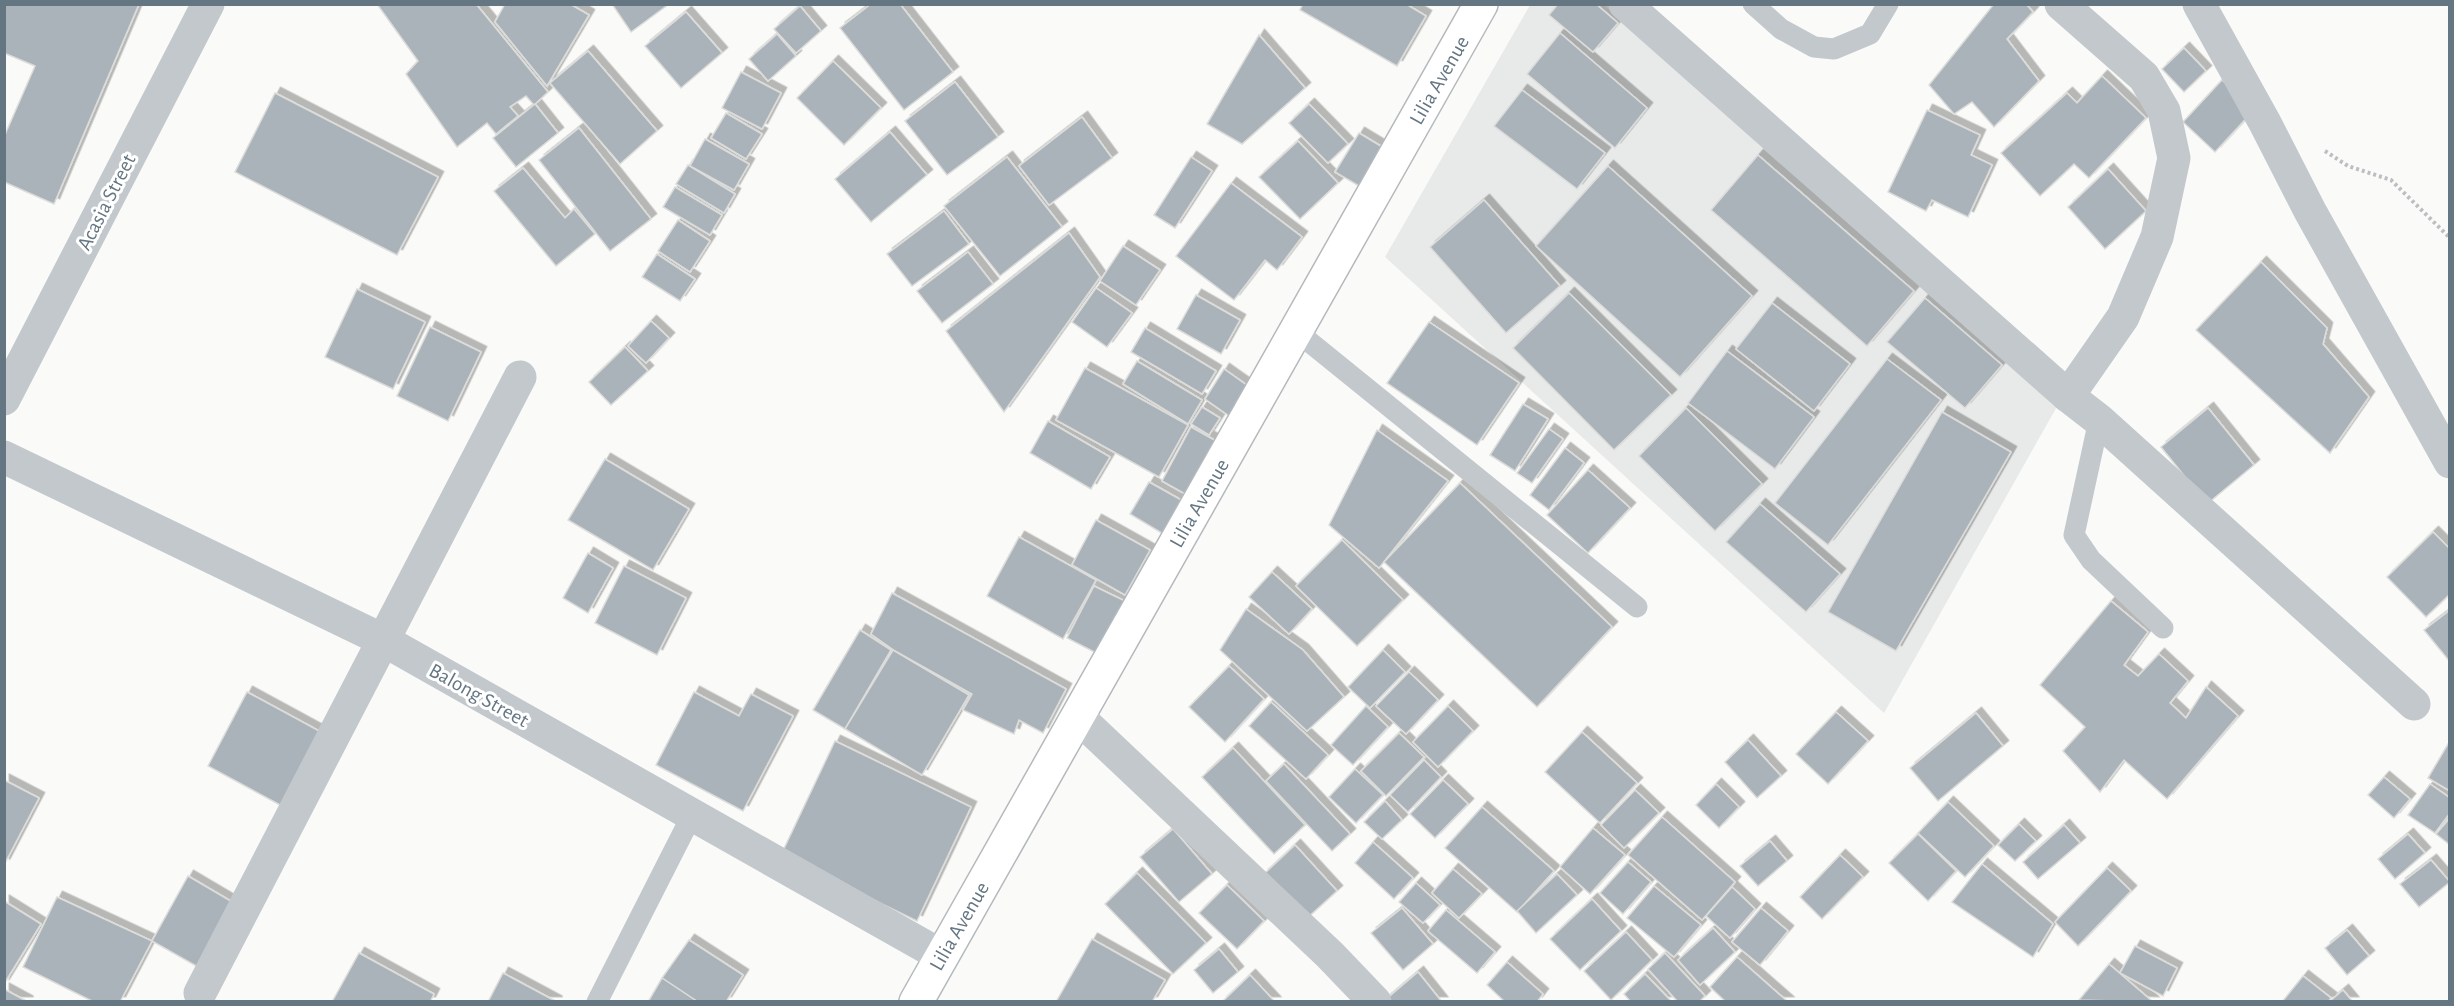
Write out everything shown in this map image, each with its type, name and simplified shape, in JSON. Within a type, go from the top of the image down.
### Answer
[{"type":"highway","name":"Lilia Avenue","points":[[916,1002],[1481,4]]},
{"type":"street","name":"Acasia Street","points":[[4,399],[208,4]]},
{"type":"street","points":[[1625,4],[2068,396],[2099,420],[2414,704]]},
{"type":"street","points":[[2061,4],[2144,77],[2164,111],[2174,158],[2157,237],[2123,317],[2068,396]]},
{"type":"street","points":[[2199,4],[2265,123],[2310,211],[2450,462]]},
{"type":"street","points":[[200,993],[520,377]]},
{"type":"street","name":"Balong Street","points":[[4,457],[383,640],[942,956]]},
{"type":"street","points":[[1078,717],[1330,955],[1375,1002]]},
{"type":"lane","points":[[1753,4],[1781,29],[1814,47],[1834,49],[1870,34],[1888,4]]},
{"type":"lane","points":[[1296,331],[1636,607]]},
{"type":"lane","points":[[2099,420],[2074,535],[2091,560],[2163,628]]},
{"type":"lane","points":[[597,1002],[692,815]]},
{"type":"path","points":[[2321,148],[2348,166],[2391,180],[2450,238]]},
{"type":"shaded area","points":[[1530,5],[1604,5],[2059,403],[1884,713],[1385,257]]},
{"type":"building","points":[[4,4],[139,4],[54,204],[4,182],[4,137],[35,66],[4,53]]},
{"type":"building","points":[[377,4],[476,4],[548,92],[534,105],[526,96],[510,107],[518,116],[496,134],[487,123],[457,147],[406,74],[418,61]]},
{"type":"building","points":[[505,4],[570,4],[589,15],[547,86],[495,22]]},
{"type":"building","points":[[612,4],[669,4],[631,32]]},
{"type":"building","points":[[871,4],[900,4],[953,72],[904,110],[840,28]]},
{"type":"building","points":[[1303,4],[1406,4],[1426,16],[1397,66],[1300,10]]},
{"type":"building","points":[[1558,4],[1596,4],[1618,23],[1593,52],[1549,15]]},
{"type":"building","points":[[1994,4],[2026,4],[2033,12],[2007,39],[2039,81],[1994,127],[1972,102],[1954,114],[1929,85]]},
{"type":"building","points":[[800,6],[821,31],[796,53],[774,29]]},
{"type":"building","points":[[686,12],[722,53],[681,88],[645,46]]},
{"type":"building","points":[[1560,33],[1647,108],[1615,148],[1527,74]]},
{"type":"building","points":[[777,34],[796,56],[768,81],[749,59]]},
{"type":"building","points":[[1259,35],[1305,88],[1242,144],[1207,124]]},
{"type":"building","points":[[2184,48],[2206,71],[2184,92],[2162,69]]},
{"type":"building","points":[[588,51],[657,131],[620,164],[550,83]]},
{"type":"building","points":[[833,61],[881,108],[844,145],[797,98]]},
{"type":"building","points":[[741,72],[781,93],[762,129],[722,108]]},
{"type":"building","points":[[2102,76],[2146,118],[2089,178],[2074,164],[2040,196],[2001,153],[2067,93],[2077,103]]},
{"type":"building","points":[[2222,80],[2254,110],[2215,152],[2183,122]]},
{"type":"building","points":[[955,82],[998,137],[947,175],[905,121]]},
{"type":"building","points":[[1522,90],[1605,153],[1577,189],[1494,126]]},
{"type":"building","points":[[275,93],[438,177],[397,255],[235,172]]},
{"type":"building","points":[[535,104],[558,133],[516,167],[493,138]]},
{"type":"building","points":[[1309,104],[1348,144],[1328,163],[1289,123]]},
{"type":"building","points":[[1927,110],[1980,135],[1971,155],[1992,165],[1968,217],[1932,200],[1926,211],[1888,192]]},
{"type":"building","points":[[726,113],[762,134],[746,159],[711,138]]},
{"type":"building","points":[[1082,117],[1112,158],[1049,205],[1019,166]]},
{"type":"building","points":[[579,128],[651,219],[610,251],[539,160]]},
{"type":"building","points":[[890,132],[927,175],[871,222],[835,179]]},
{"type":"building","points":[[1359,133],[1389,151],[1366,190],[1335,172]]},
{"type":"building","points":[[705,139],[749,164],[734,190],[690,166]]},
{"type":"building","points":[[1298,141],[1338,183],[1300,219],[1259,177]]},
{"type":"building","points":[[1758,155],[1914,291],[1867,346],[1711,210]]},
{"type":"building","points":[[1007,157],[1062,227],[1000,276],[944,206]]},
{"type":"building","points":[[1191,157],[1212,171],[1175,228],[1154,215]]},
{"type":"building","points":[[688,165],[735,194],[724,213],[676,184]]},
{"type":"building","points":[[1608,166],[1752,296],[1680,377],[1536,246]]},
{"type":"building","points":[[523,168],[565,218],[574,209],[595,234],[556,266],[494,191]]},
{"type":"building","points":[[2108,169],[2146,211],[2105,249],[2068,207]]},
{"type":"building","points":[[1231,183],[1302,237],[1277,270],[1265,260],[1234,300],[1176,256]]},
{"type":"building","points":[[675,187],[722,215],[710,235],[663,207]]},
{"type":"building","points":[[1484,200],[1560,286],[1506,333],[1430,247]]},
{"type":"building","points":[[944,211],[969,244],[912,286],[887,254]]},
{"type":"building","points":[[678,220],[710,241],[690,272],[658,251]]},
{"type":"building","points":[[1069,233],[1100,277],[1004,412],[946,331]]},
{"type":"building","points":[[1123,246],[1160,270],[1136,305],[1100,281]]},
{"type":"building","points":[[968,252],[993,284],[942,323],[917,291]]},
{"type":"building","points":[[657,254],[695,279],[680,301],[642,277]]},
{"type":"building","points":[[2261,262],[2327,328],[2323,344],[2369,397],[2330,453],[2196,330]]},
{"type":"building","points":[[1096,288],[1132,313],[1107,347],[1072,322]]},
{"type":"building","points":[[357,289],[425,322],[393,389],[325,357]]},
{"type":"building","points":[[1569,293],[1671,395],[1614,450],[1513,348]]},
{"type":"building","points":[[1196,295],[1240,320],[1221,354],[1177,329]]},
{"type":"building","points":[[1925,298],[2002,365],[1965,408],[1887,342]]},
{"type":"building","points":[[1772,303],[1850,364],[1814,411],[1736,349]]},
{"type":"building","points":[[651,321],[669,338],[646,363],[628,346]]},
{"type":"building","points":[[1429,322],[1519,383],[1477,445],[1387,383]]},
{"type":"building","points":[[430,327],[481,352],[448,421],[397,396]]},
{"type":"building","points":[[1145,328],[1216,371],[1202,394],[1131,352]]},
{"type":"building","points":[[625,347],[648,371],[611,405],[589,382]]},
{"type":"building","points":[[1727,351],[1814,417],[1775,469],[1688,403]]},
{"type":"building","points":[[1887,359],[1941,400],[1828,545],[1775,503]]},
{"type":"building","points":[[1137,361],[1202,400],[1188,424],[1123,384]]},
{"type":"building","points":[[1085,368],[1188,425],[1159,477],[1056,420]]},
{"type":"building","points":[[1224,369],[1255,391],[1235,420],[1205,399]]},
{"type":"building","points":[[1523,404],[1548,419],[1515,471],[1490,455]]},
{"type":"building","points":[[1202,407],[1220,418],[1209,435],[1191,424]]},
{"type":"building","points":[[1686,408],[1762,484],[1715,531],[1639,456]]},
{"type":"building","points":[[2208,408],[2254,465],[2207,504],[2161,447]]},
{"type":"building","points":[[1942,412],[2011,452],[1896,651],[1828,612]]},
{"type":"building","points":[[1048,421],[1110,457],[1091,489],[1030,453]]},
{"type":"building","points":[[1191,427],[1225,446],[1196,500],[1162,481]]},
{"type":"building","points":[[1549,429],[1563,439],[1532,483],[1517,473]]},
{"type":"building","points":[[1377,430],[1448,481],[1379,568],[1329,525]]},
{"type":"building","points":[[1565,448],[1584,463],[1549,510],[1530,495]]},
{"type":"building","points":[[605,459],[689,509],[653,570],[568,520]]},
{"type":"building","points":[[1588,470],[1630,508],[1588,553],[1547,515]]},
{"type":"building","points":[[1149,482],[1183,501],[1165,535],[1130,514]]},
{"type":"building","points":[[1460,483],[1612,627],[1537,707],[1384,562]]},
{"type":"building","points":[[1760,504],[1840,574],[1806,612],[1726,542]]},
{"type":"building","points":[[1096,520],[1150,550],[1125,595],[1072,565]]},
{"type":"building","points":[[2433,532],[2450,549],[2450,594],[2426,617],[2387,577]]},
{"type":"building","points":[[1019,537],[1096,580],[1063,639],[987,596]]},
{"type":"building","points":[[1342,540],[1403,600],[1357,646],[1296,586]]},
{"type":"building","points":[[588,553],[613,568],[588,613],[563,598]]},
{"type":"building","points":[[624,566],[686,598],[657,655],[595,623]]},
{"type":"building","points":[[1272,572],[1312,609],[1289,634],[1249,597]]},
{"type":"building","points":[[1094,586],[1133,605],[1106,658],[1067,638]]},
{"type":"building","points":[[892,593],[1066,689],[1043,733],[1019,720],[1014,734],[963,710],[972,694],[895,651],[871,634]]},
{"type":"building","points":[[2111,601],[2148,632],[2124,665],[2138,676],[2159,654],[2188,681],[2170,703],[2186,718],[2206,687],[2238,716],[2167,799],[2124,760],[2100,792],[2063,751],[2085,727],[2040,685]]},
{"type":"building","points":[[1246,609],[1303,650],[1344,697],[1307,731],[1220,650]]},
{"type":"building","points":[[2450,610],[2450,662],[2424,630]]},
{"type":"building","points":[[860,630],[891,650],[845,729],[813,710]]},
{"type":"building","points":[[893,650],[969,695],[922,775],[845,729]]},
{"type":"building","points":[[1383,650],[1405,672],[1370,708],[1348,687]]},
{"type":"building","points":[[1229,666],[1264,699],[1225,742],[1189,707]]},
{"type":"building","points":[[1409,672],[1438,700],[1406,734],[1376,706]]},
{"type":"building","points":[[247,692],[321,732],[282,806],[208,766]]},
{"type":"building","points":[[694,692],[739,716],[751,694],[793,716],[743,811],[656,765]]},
{"type":"building","points":[[1271,702],[1328,755],[1306,779],[1249,726]]},
{"type":"building","points":[[1366,706],[1388,727],[1353,765],[1331,745]]},
{"type":"building","points":[[1448,706],[1473,731],[1438,767],[1413,742]]},
{"type":"building","points":[[1836,712],[1868,741],[1828,784],[1796,754]]},
{"type":"building","points":[[1976,713],[2003,746],[1938,801],[1910,768]]},
{"type":"building","points":[[1582,732],[1637,783],[1600,823],[1545,772]]},
{"type":"building","points":[[1399,733],[1424,757],[1386,796],[1361,771]]},
{"type":"building","points":[[1748,740],[1781,776],[1757,798],[1725,762]]},
{"type":"building","points":[[835,741],[971,807],[917,921],[781,855]]},
{"type":"building","points":[[2448,744],[2450,745],[2450,791],[2428,778]]},
{"type":"building","points":[[1233,748],[1305,825],[1274,854],[1202,777]]},
{"type":"building","points":[[1424,760],[1441,777],[1408,812],[1390,795]]},
{"type":"building","points":[[1284,764],[1350,834],[1332,851],[1266,781]]},
{"type":"building","points":[[1355,769],[1383,795],[1356,823],[1329,797]]},
{"type":"building","points":[[2384,777],[2410,799],[2394,818],[2368,795]]},
{"type":"building","points":[[4,780],[39,798],[4,865]]},
{"type":"building","points":[[1443,780],[1468,804],[1435,838],[1410,814]]},
{"type":"building","points":[[1716,784],[1739,807],[1719,828],[1696,805]]},
{"type":"building","points":[[2430,784],[2450,798],[2450,813],[2435,833],[2408,815]]},
{"type":"building","points":[[1635,790],[1659,813],[1624,848],[1601,825]]},
{"type":"building","points":[[1385,801],[1402,820],[1382,839],[1364,822]]},
{"type":"building","points":[[1948,802],[1994,846],[1965,877],[1918,833]]},
{"type":"building","points":[[1482,807],[1554,871],[1517,912],[1445,848]]},
{"type":"building","points":[[1662,817],[1735,882],[1702,920],[1628,855]]},
{"type":"building","points":[[2450,818],[2450,845],[2436,834]]},
{"type":"building","points":[[2019,824],[2036,841],[2015,861],[1998,845]]},
{"type":"building","points":[[2064,825],[2080,843],[2038,879],[2023,862]]},
{"type":"building","points":[[1593,828],[1625,855],[1590,894],[1560,867]]},
{"type":"building","points":[[1173,829],[1212,874],[1179,902],[1140,857]]},
{"type":"building","points":[[1918,834],[1956,871],[1928,901],[1889,863]]},
{"type":"building","points":[[2408,834],[2425,853],[2395,879],[2378,859]]},
{"type":"building","points":[[1770,841],[1787,861],[1758,886],[1740,866]]},
{"type":"building","points":[[1373,842],[1413,878],[1394,899],[1355,863]]},
{"type":"building","points":[[1295,845],[1337,891],[1305,920],[1263,875]]},
{"type":"building","points":[[1840,855],[1863,877],[1822,919],[1800,897]]},
{"type":"building","points":[[2431,860],[2450,882],[2419,907],[2400,884]]},
{"type":"building","points":[[1628,862],[1651,882],[1623,914],[1600,893]]},
{"type":"building","points":[[1982,864],[2053,924],[2033,957],[1952,902]]},
{"type":"building","points":[[2107,868],[2131,891],[2078,946],[2055,922]]},
{"type":"building","points":[[1453,869],[1482,894],[1459,918],[1432,893]]},
{"type":"building","points":[[1137,873],[1206,943],[1173,974],[1105,904]]},
{"type":"building","points":[[1557,874],[1577,895],[1536,933],[1517,911]]},
{"type":"building","points":[[188,876],[234,903],[198,967],[152,941]]},
{"type":"building","points":[[1416,883],[1440,905],[1423,923],[1399,902]]},
{"type":"building","points":[[1227,885],[1264,921],[1237,949],[1199,913]]},
{"type":"building","points":[[1654,886],[1701,925],[1674,957],[1627,918]]},
{"type":"building","points":[[1732,887],[1755,909],[1730,938],[1706,916]]},
{"type":"building","points":[[57,897],[152,941],[120,1002],[94,1002],[23,967]]},
{"type":"building","points":[[1592,899],[1621,931],[1580,970],[1550,939]]},
{"type":"building","points":[[4,901],[41,924],[4,984]]},
{"type":"building","points":[[1402,908],[1433,944],[1403,970],[1371,933]]},
{"type":"building","points":[[1761,908],[1788,931],[1760,965],[1732,942]]},
{"type":"building","points":[[1446,910],[1495,952],[1477,973],[1428,931]]},
{"type":"building","points":[[1713,928],[1735,952],[1700,985],[1678,960]]},
{"type":"building","points":[[2347,930],[2369,956],[2347,975],[2325,948]]},
{"type":"building","points":[[1626,932],[1652,960],[1611,1000],[1584,971]]},
{"type":"building","points":[[1092,939],[1165,980],[1152,1002],[1056,1002]]},
{"type":"building","points":[[689,940],[743,975],[726,1002],[698,1002],[662,978]]},
{"type":"building","points":[[2135,946],[2177,968],[2163,996],[2120,973]]},
{"type":"building","points":[[1219,949],[1238,972],[1213,993],[1194,970]]},
{"type":"building","points":[[359,953],[434,994],[430,1002],[332,1002]]},
{"type":"building","points":[[1665,953],[1705,996],[1699,1002],[1678,1002],[1648,969]]},
{"type":"building","points":[[1737,957],[1788,1002],[1726,1002],[1710,987]]},
{"type":"building","points":[[1507,962],[1543,994],[1537,1002],[1505,1002],[1487,985]]},
{"type":"building","points":[[2109,964],[2153,1002],[2079,1000]]},
{"type":"building","points":[[1418,972],[1442,1002],[1384,1001]]},
{"type":"building","points":[[503,973],[557,1002],[488,1002]]},
{"type":"building","points":[[1645,974],[1672,1002],[1631,1002],[1624,994]]},
{"type":"building","points":[[1250,975],[1275,1002],[1222,1002]]},
{"type":"building","points":[[2303,976],[2331,998],[2328,1002],[2282,1002]]},
{"type":"building","points":[[662,978],[698,1002],[648,1002]]},
{"type":"building","points":[[4,989],[28,1002],[4,1002]]},
{"type":"building","points":[[2343,990],[2353,1002],[2329,1002]]}]
